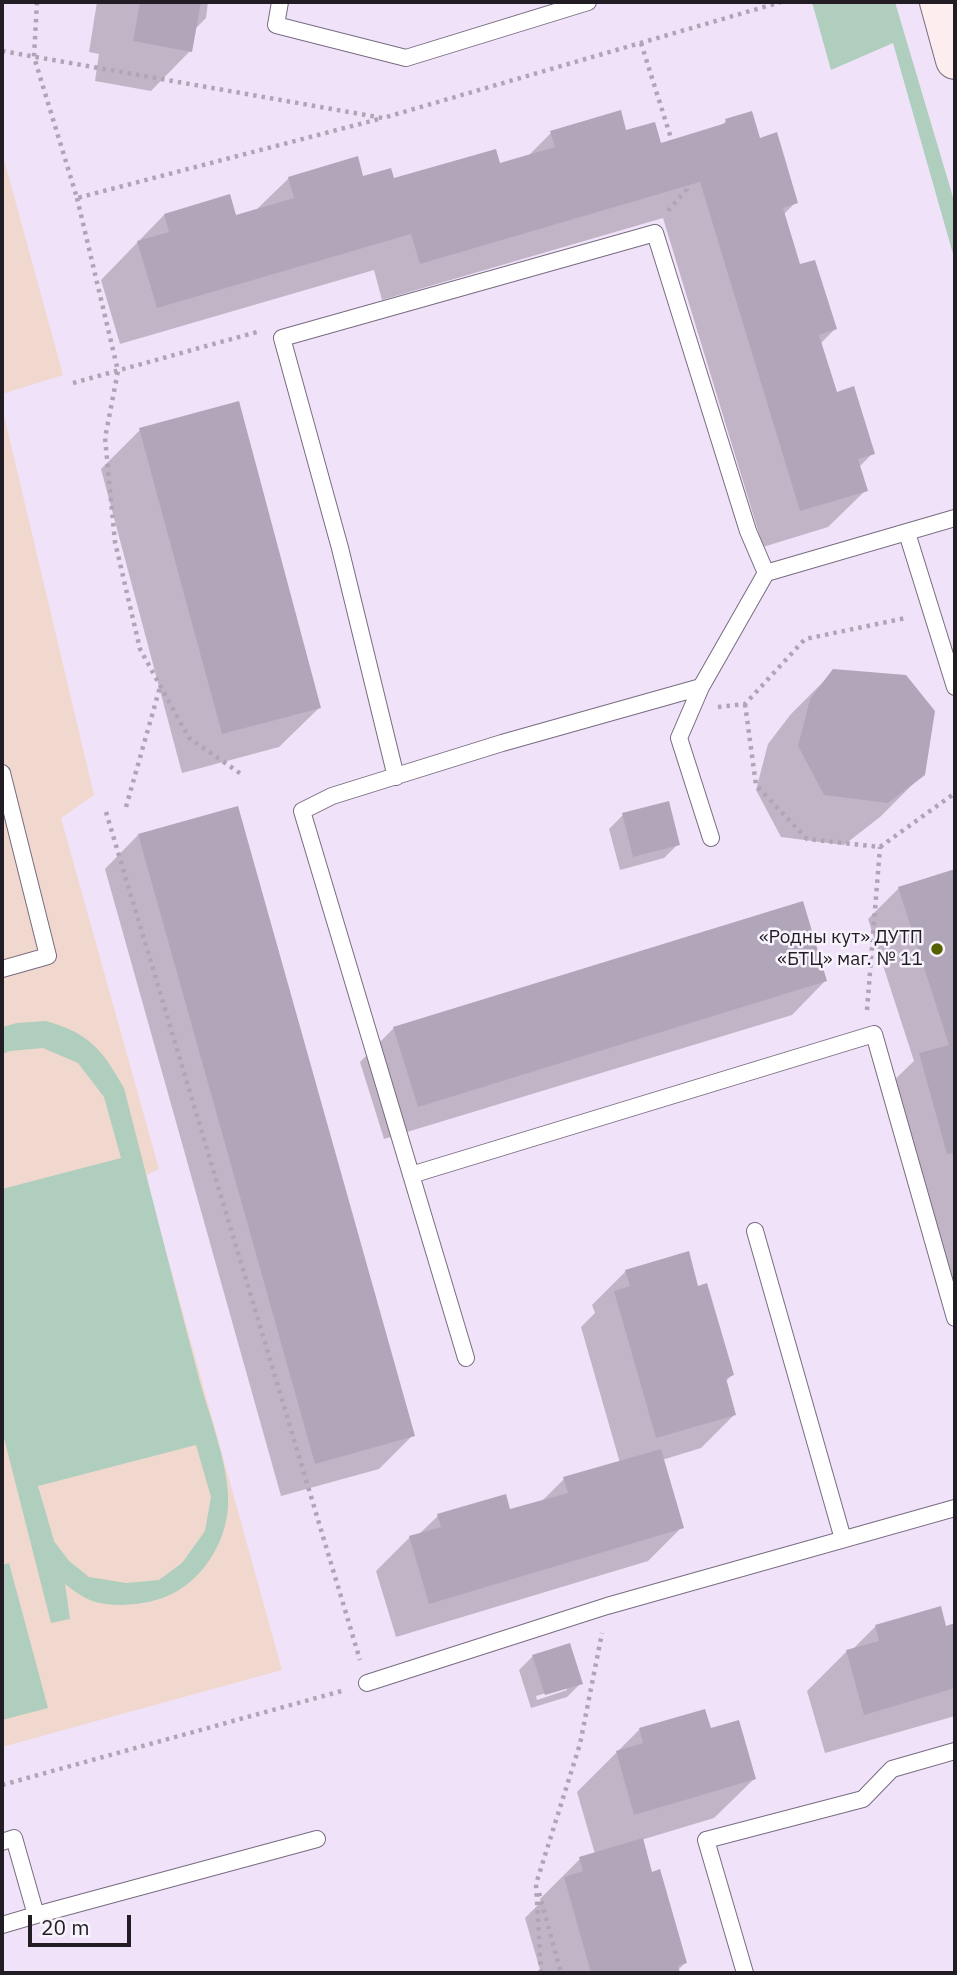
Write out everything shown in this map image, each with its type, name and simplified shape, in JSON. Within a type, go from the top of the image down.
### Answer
[{"type":"main road","points":[[939,2],[955,61]]},
{"type":"lane","points":[[280,2],[276,25],[406,58],[585,2]]},
{"type":"lane","points":[[396,777],[340,548],[282,338],[655,233],[748,531],[766,573]]},
{"type":"lane","points":[[711,838],[679,738],[701,687],[766,573],[955,518]]},
{"type":"lane","points":[[907,533],[955,687]]},
{"type":"lane","points":[[466,1358],[302,811],[332,796],[502,743],[701,687]]},
{"type":"lane","points":[[2,774],[48,956],[2,969]]},
{"type":"lane","points":[[411,1175],[874,1034],[955,1318]]},
{"type":"lane","points":[[755,1231],[844,1539]]},
{"type":"lane","points":[[367,1684],[607,1606],[955,1508]]},
{"type":"lane","points":[[745,1973],[706,1840],[863,1799],[892,1769],[955,1751]]},
{"type":"lane","points":[[2,1842],[14,1838],[36,1915]]},
{"type":"lane","points":[[2,1925],[317,1839]]},
{"type":"path","points":[[37,2],[34,57],[77,198],[118,371],[105,438],[115,542],[140,649],[189,738],[244,776]]},
{"type":"path","points":[[641,43],[687,190],[660,221]]},
{"type":"path","points":[[77,198],[383,118]]},
{"type":"path","points":[[73,383],[263,331]]},
{"type":"path","points":[[691,710],[745,704],[805,639],[932,612]]},
{"type":"path","points":[[126,807],[160,686]]},
{"type":"path","points":[[745,704],[756,785],[807,839],[880,847],[955,793]]},
{"type":"path","points":[[2,1785],[367,1684],[106,812]]},
{"type":"path","points":[[865,1036],[880,847]]},
{"type":"path","points":[[541,1973],[537,1884],[580,1744],[607,1606]]},
{"type":"path","points":[[537,1884],[561,1973]]},
{"type":"shaded area","points":[[2,152],[63,375],[2,394]]},
{"type":"shaded area","points":[[2,407],[94,795],[61,818],[159,1169],[145,1176],[282,1670],[2,1747]]},
{"type":"green space","points":[[812,2],[895,2],[955,204],[955,261],[893,43],[831,70]]},
{"type":"green space","points":[[46,1021],[85,1038],[102,1054],[124,1088],[218,1444],[228,1492],[226,1520],[217,1548],[200,1572],[178,1591],[157,1600],[119,1605],[92,1601],[65,1584],[70,1619],[51,1623],[2,1430],[2,1189],[121,1158],[104,1097],[78,1063],[43,1048],[2,1054],[2,1027]],"holes":[[[196,1445],[211,1497],[205,1531],[182,1563],[159,1580],[126,1583],[89,1577],[69,1561],[54,1541],[38,1486]]]},
{"type":"green space","points":[[9,1563],[48,1708],[2,1720],[2,1565]]},
{"type":"building","points":[[140,2],[201,2],[192,52],[133,41]]},
{"type":"building","points":[[621,110],[626,130],[655,122],[661,143],[726,123],[725,119],[752,111],[760,138],[777,132],[798,203],[783,208],[800,264],[815,260],[837,329],[819,335],[837,392],[854,386],[875,454],[858,459],[868,491],[800,511],[700,182],[420,264],[411,234],[157,308],[137,241],[169,232],[164,214],[230,194],[236,215],[294,198],[288,177],[358,156],[363,176],[391,168],[394,178],[496,149],[500,163],[555,147],[550,131]]},
{"type":"building","points":[[239,401],[321,708],[222,734],[139,428]]},
{"type":"building","points":[[833,669],[906,675],[935,711],[925,775],[888,803],[824,795],[798,746],[810,699]]},
{"type":"building","points":[[669,801],[680,845],[633,857],[622,813]]},
{"type":"building","points":[[238,806],[415,1436],[315,1464],[138,834]]},
{"type":"building","name":"«Родны кут» ДУТП «БТЦ» маг. № 11","points":[[955,869],[955,1153],[947,1154],[919,1053],[949,1045],[898,887]]},
{"type":"building","points":[[803,901],[827,981],[418,1107],[393,1027]]},
{"type":"building","points":[[689,1251],[698,1286],[707,1283],[734,1375],[726,1378],[736,1415],[656,1438],[614,1291],[630,1286],[625,1270]]},
{"type":"building","points":[[661,1449],[684,1528],[429,1604],[409,1536],[441,1527],[437,1514],[506,1494],[510,1509],[568,1493],[563,1477]]},
{"type":"building","points":[[941,1606],[946,1626],[955,1623],[955,1688],[864,1715],[846,1650],[879,1641],[875,1625]]},
{"type":"building","points":[[570,1643],[583,1684],[545,1695],[532,1655]]},
{"type":"building","points":[[705,1709],[711,1728],[739,1720],[756,1779],[634,1815],[616,1751],[643,1743],[639,1728]]},
{"type":"building","points":[[643,1838],[652,1872],[660,1869],[687,1963],[678,1966],[680,1973],[591,1973],[564,1877],[583,1871],[579,1857]]},
{"type":"place","name":"«Родны кут» ДУТП «БТЦ» маг. № 11","points":[[937,949]]}]
